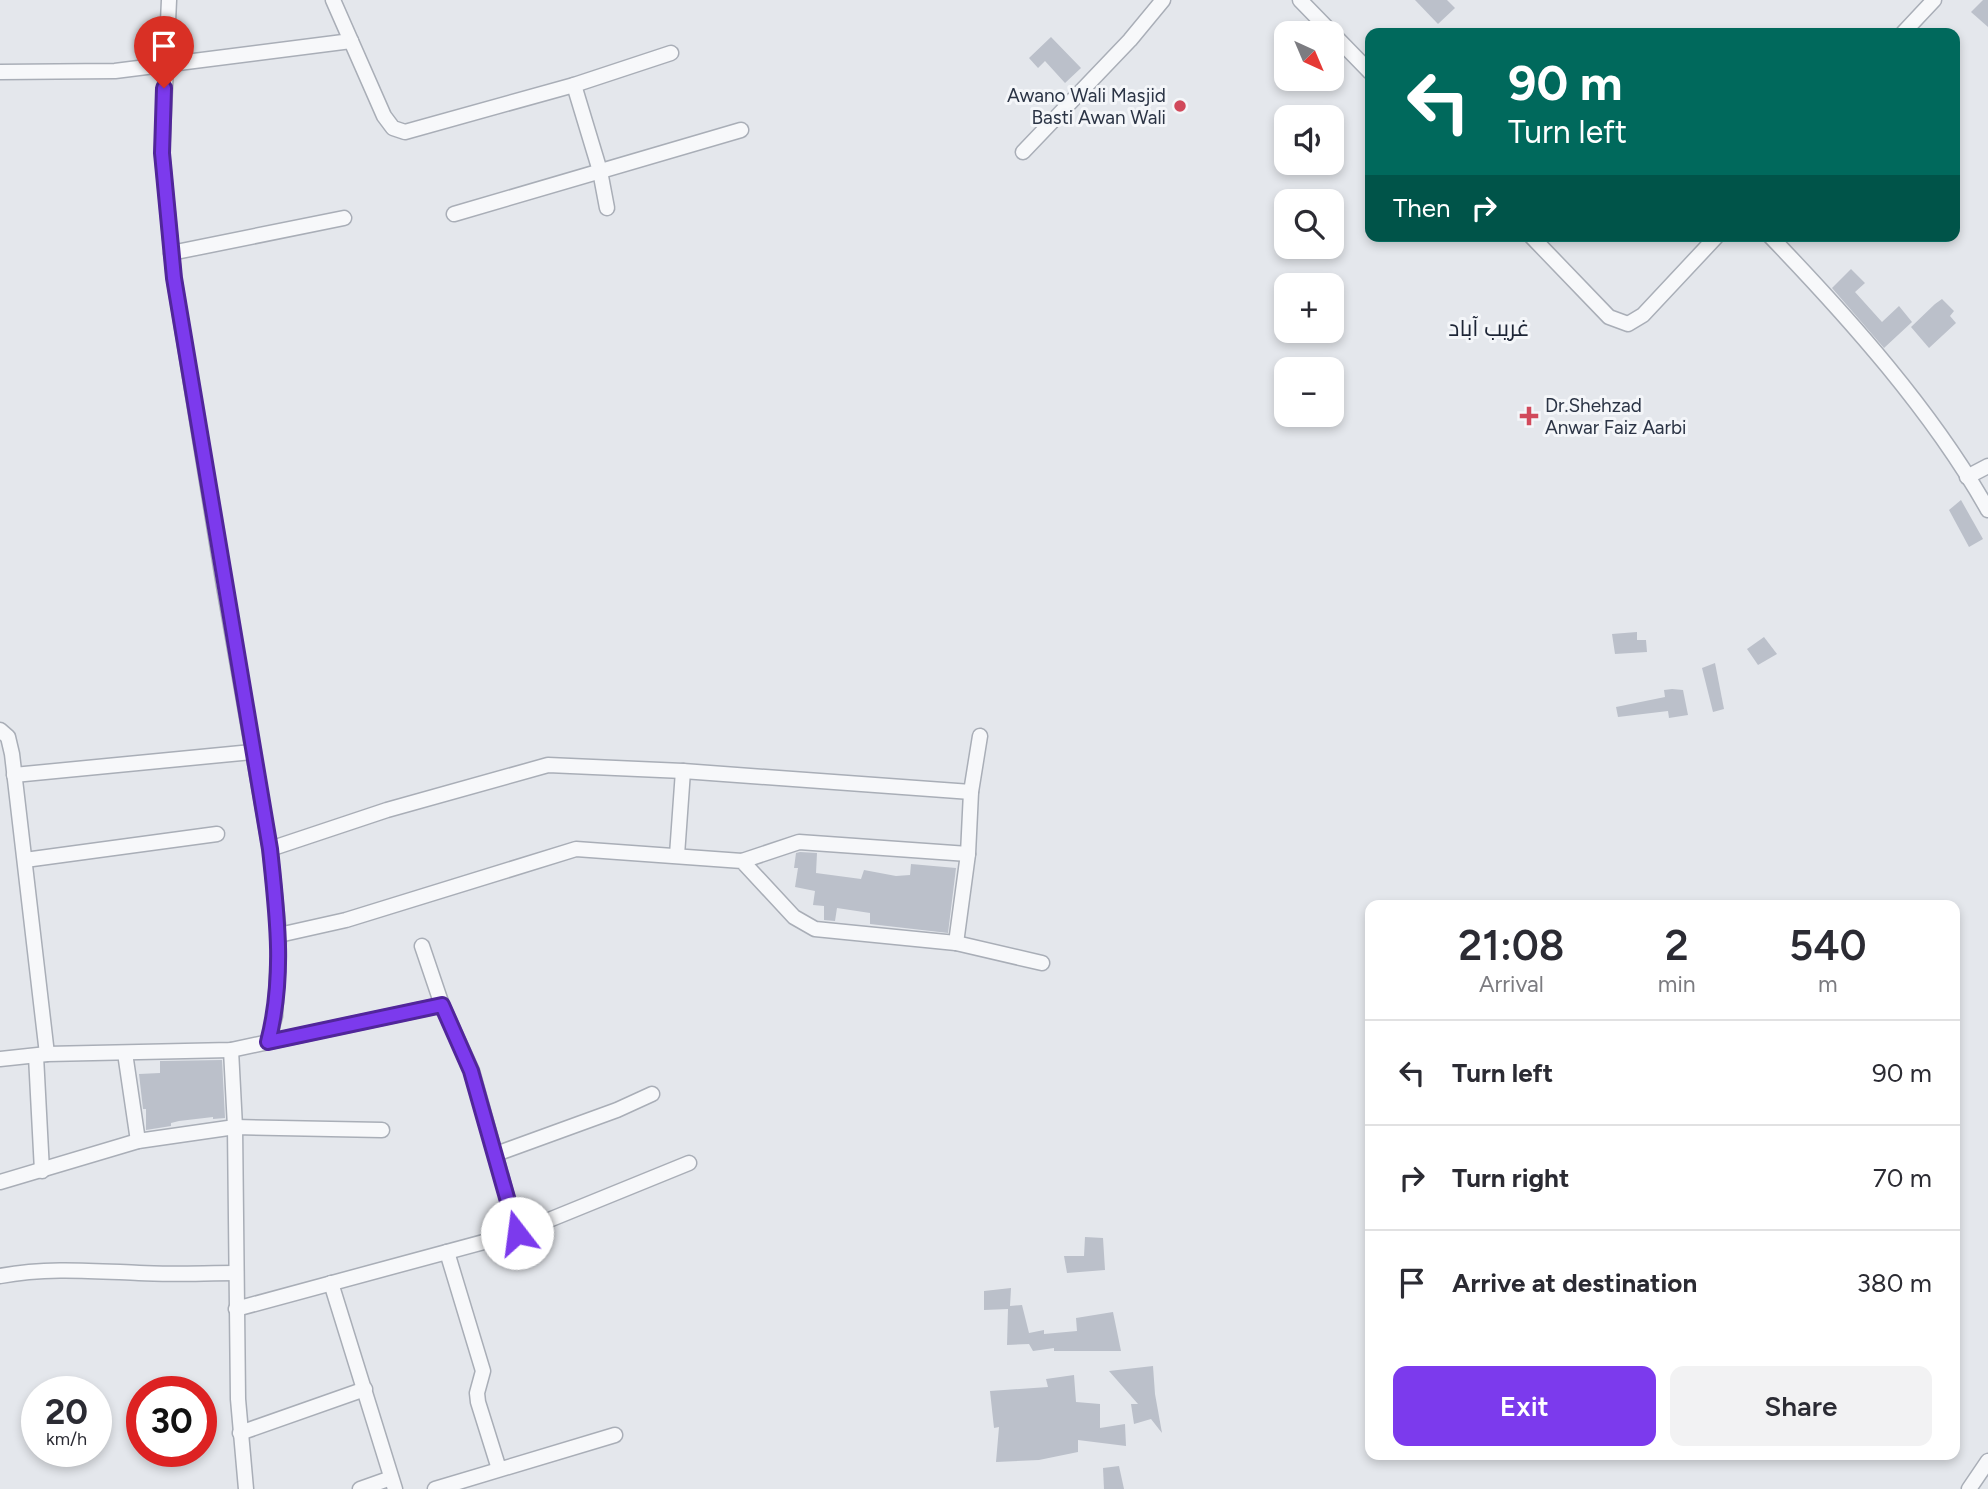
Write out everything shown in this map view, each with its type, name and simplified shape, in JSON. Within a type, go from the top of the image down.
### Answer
[{"type":"street","points":[[169,0],[162,153],[171,253],[270,849],[279,935],[275,1016],[268,1042]]},
{"type":"street","points":[[333,0],[384,116],[393,128],[405,132],[574,85],[671,53]]},
{"type":"street","points":[[1023,152],[1130,40],[1163,0]]},
{"type":"street","points":[[1300,0],[1365,67]]},
{"type":"street","points":[[1908,28],[1934,0]]},
{"type":"street","points":[[0,72],[115,71],[351,41]]},
{"type":"street","points":[[574,85],[600,171],[607,208]]},
{"type":"street","points":[[454,214],[741,130]]},
{"type":"street","points":[[171,253],[344,218]]},
{"type":"street","points":[[1537,242],[1609,317],[1628,324],[1643,315],[1711,242]]},
{"type":"street","points":[[1776,242],[1838,308],[1920,408],[1988,510]]},
{"type":"street","points":[[1967,477],[1988,466]]},
{"type":"street","points":[[0,730],[8,737],[24,860],[42,1055],[42,1171]]},
{"type":"street","points":[[956,943],[968,853],[971,792],[980,736]]},
{"type":"street","points":[[14,775],[252,752]]},
{"type":"street","points":[[270,849],[387,810],[548,765],[683,771],[971,792]]},
{"type":"street","points":[[677,855],[683,771]]},
{"type":"street","points":[[24,860],[217,834]]},
{"type":"street","points":[[279,935],[346,920],[576,849],[741,861],[799,842],[968,853]]},
{"type":"street","points":[[741,861],[794,916],[815,929],[956,943],[1042,963]]},
{"type":"street","points":[[422,946],[442,1005],[471,1071],[517,1233]]},
{"type":"street","points":[[0,1059],[42,1055],[230,1050],[442,1005]]},
{"type":"street","points":[[230,1050],[235,1127],[240,1433],[246,1489]]},
{"type":"street","points":[[125,1053],[138,1141]]},
{"type":"street","points":[[496,1154],[618,1110],[652,1094]]},
{"type":"street","points":[[0,1182],[138,1141],[235,1127],[382,1130]]},
{"type":"street","points":[[236,1309],[517,1233],[689,1163]]},
{"type":"street","points":[[447,1252],[483,1371],[477,1393],[478,1402],[499,1469]]},
{"type":"street","points":[[0,1276],[53,1269],[142,1274],[236,1272]]},
{"type":"street","points":[[331,1283],[393,1484],[360,1489]]},
{"type":"street","points":[[240,1433],[365,1389]]},
{"type":"street","points":[[435,1489],[615,1435]]},
{"type":"street","points":[[1969,1489],[1988,1461]]},
{"type":"building","points":[[1415,0],[1447,0],[1455,8],[1438,24]]},
{"type":"building","points":[[1983,0],[1988,0],[1988,27],[1971,12]]},
{"type":"building","points":[[1051,37],[1081,68],[1065,83],[1045,61],[1038,68],[1029,58]]},
{"type":"building","points":[[1851,269],[1865,283],[1855,292],[1882,322],[1899,306],[1912,322],[1884,348],[1832,288]]},
{"type":"building","points":[[1942,299],[1954,311],[1950,316],[1956,323],[1929,348],[1911,327]]},
{"type":"building","points":[[1961,500],[1983,539],[1969,547],[1949,510]]},
{"type":"building","points":[[1637,632],[1637,640],[1646,640],[1647,652],[1615,654],[1612,634]]},
{"type":"building","points":[[1764,637],[1777,654],[1758,665],[1747,649]]},
{"type":"building","points":[[1715,663],[1724,709],[1713,712],[1702,668]]},
{"type":"building","points":[[1664,690],[1683,690],[1688,715],[1669,718],[1668,711],[1618,717],[1616,707],[1665,697]]},
{"type":"building","points":[[796,853],[817,853],[816,873],[861,879],[864,870],[896,876],[910,875],[911,864],[956,868],[948,933],[870,924],[870,913],[837,908],[835,921],[824,920],[824,906],[813,905],[815,891],[795,887],[798,868],[794,868]]},
{"type":"building","points":[[222,1060],[225,1118],[179,1121],[171,1123],[171,1126],[146,1130],[146,1109],[143,1109],[139,1074],[160,1073],[160,1061]]},
{"type":"building","points":[[1085,1237],[1103,1238],[1105,1270],[1067,1273],[1064,1256],[1084,1256]]},
{"type":"building","points":[[1011,1288],[1010,1306],[1022,1305],[1029,1333],[1044,1330],[1044,1334],[1077,1331],[1076,1318],[1113,1312],[1121,1351],[1054,1351],[1054,1348],[1033,1351],[1029,1344],[1007,1345],[1008,1309],[984,1310],[984,1291]]},
{"type":"building","points":[[1153,1366],[1162,1433],[1151,1419],[1134,1424],[1131,1404],[1138,1404],[1109,1371]]},
{"type":"building","points":[[1074,1375],[1076,1402],[1100,1404],[1100,1428],[1125,1424],[1126,1446],[1078,1440],[1078,1452],[1039,1460],[996,1462],[999,1427],[994,1428],[990,1391],[1048,1387],[1046,1379]]},
{"type":"building","points":[[1119,1466],[1124,1489],[1104,1489],[1103,1468]]},
{"type":"place","name":"Awano Wali Masjid Basti Awan Wali","points":[[1180,106]]},
{"type":"place","name":"Dr.Shehzad Anwar Faiz Aarbi","points":[[1529,416]]},
{"type":"district","name":"غریب آباد","points":[[1489,328]]},
{"type":"route","points":[[164,88],[162,153],[174,278],[270,849],[279,935],[275,1016],[268,1042],[442,1005],[461,1043],[471,1071],[517,1233]]}]
